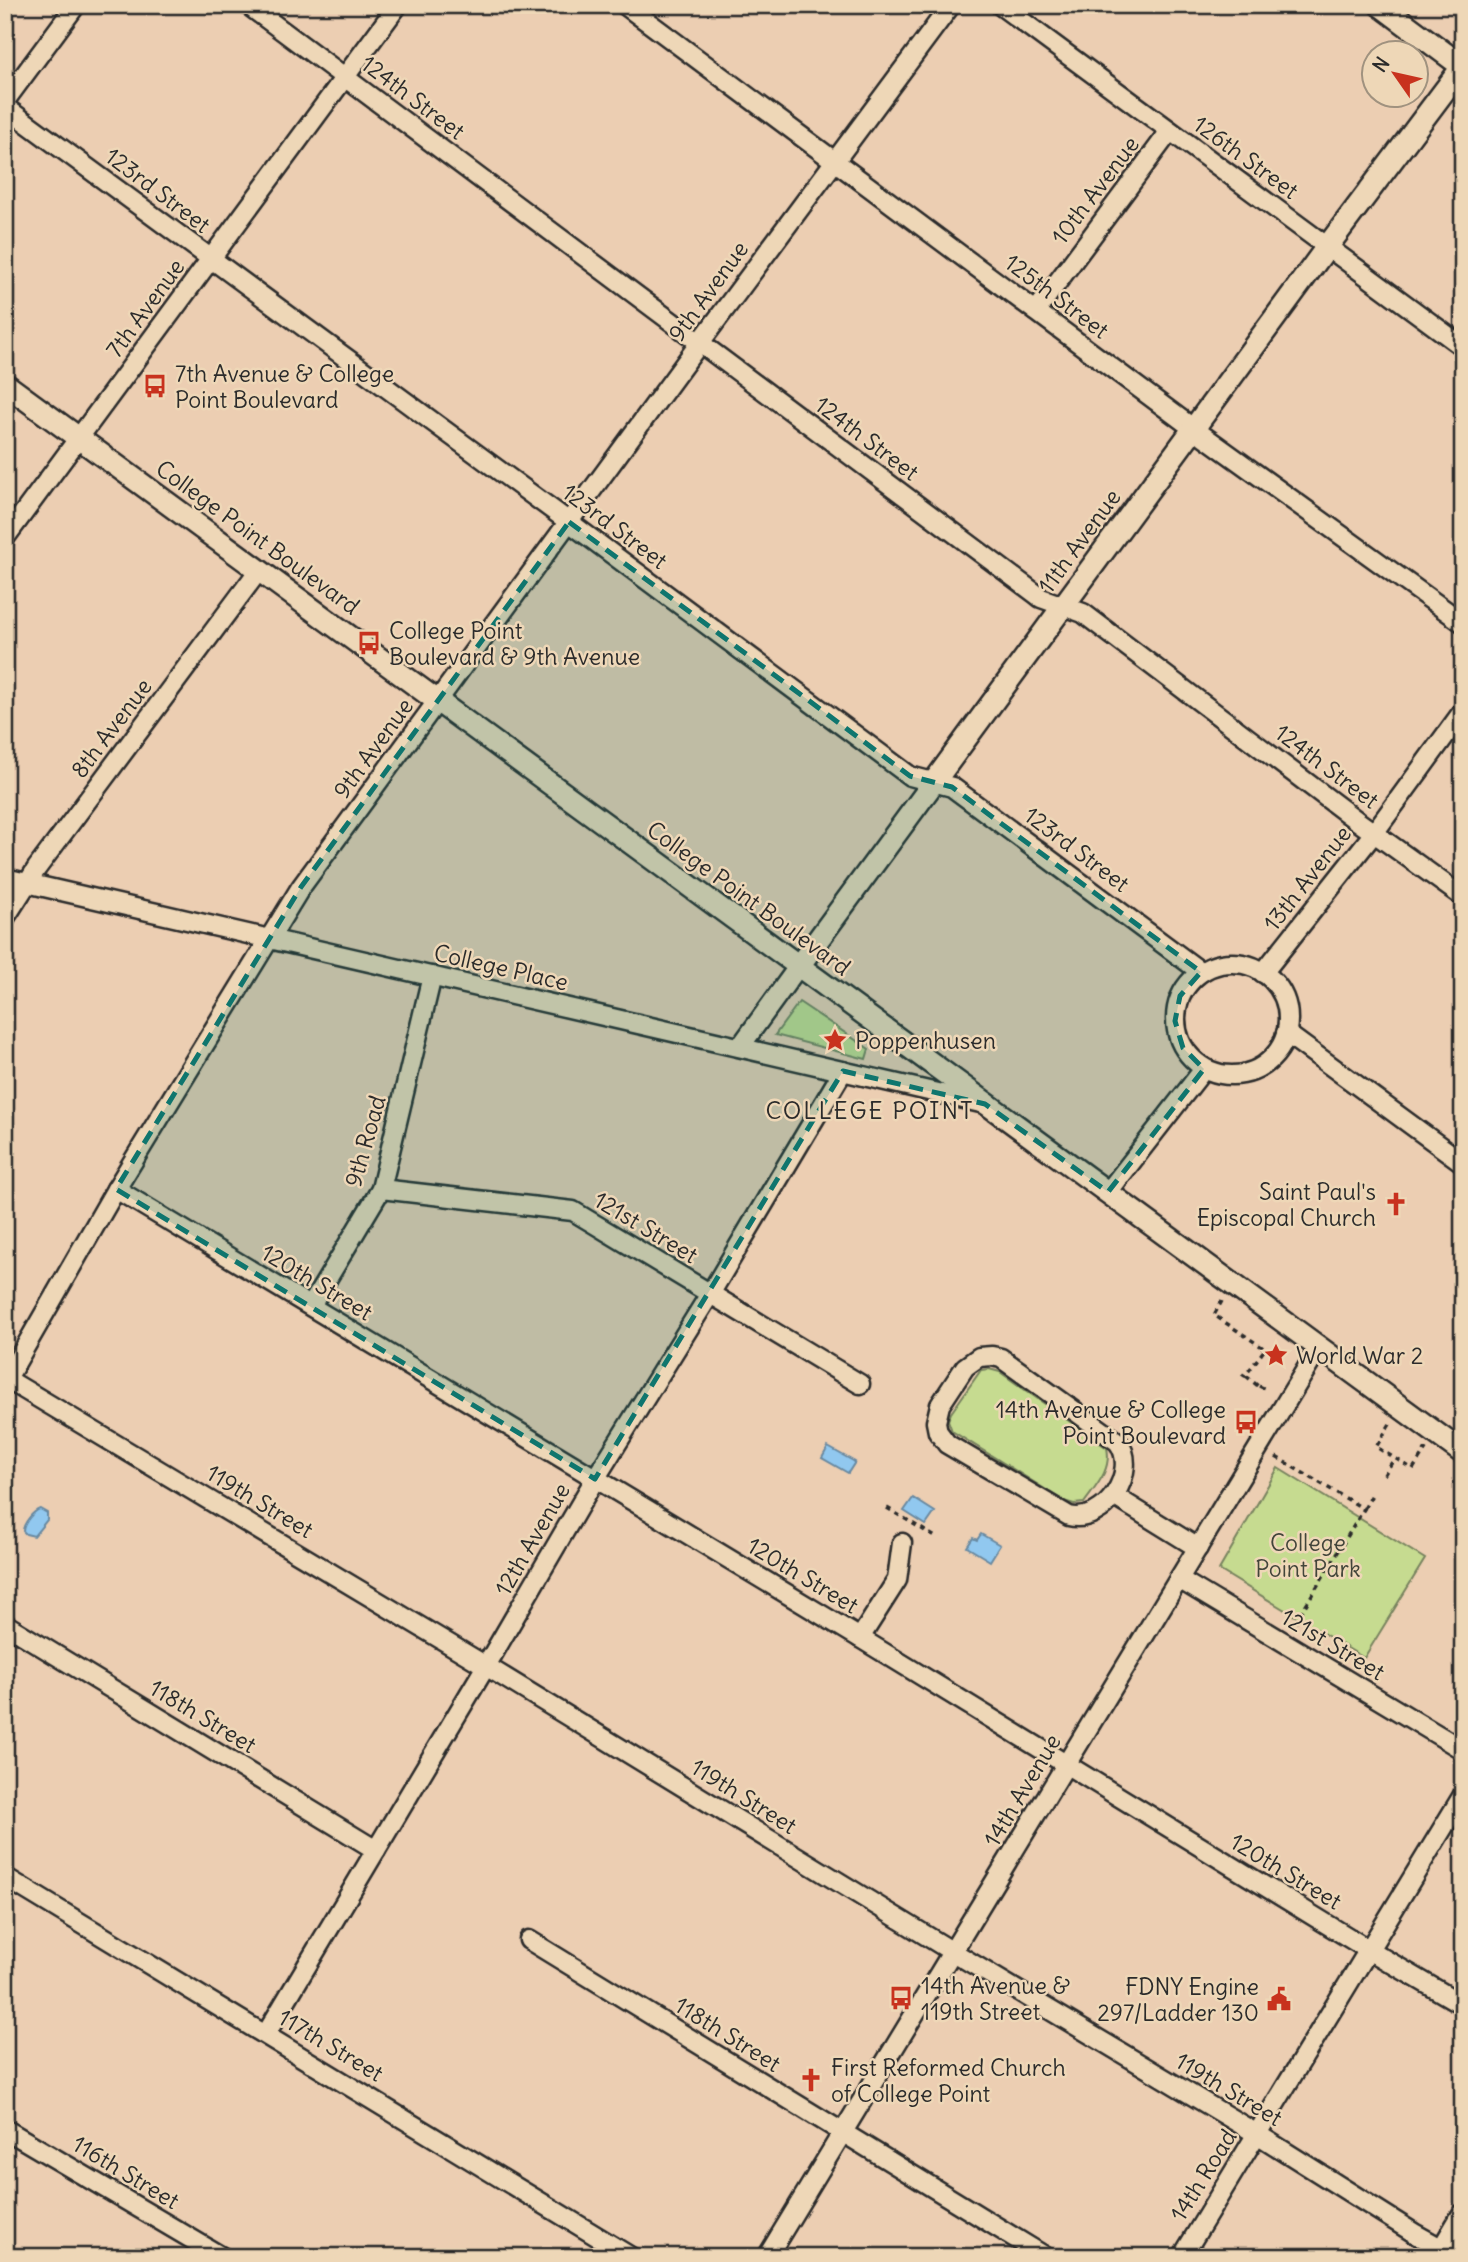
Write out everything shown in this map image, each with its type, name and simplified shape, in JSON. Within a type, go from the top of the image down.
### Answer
[{"type":"street","points":[[5,101],[76,5]]},
{"type":"street","name":"124th Street","points":[[248,5],[1041,598],[1083,613],[1463,897]]},
{"type":"street","name":"7th Avenue","points":[[5,538],[398,5]]},
{"type":"street","name":"125th Street","points":[[625,5],[1194,429],[1463,623]]},
{"type":"street","name":"9th Avenue","points":[[6,1379],[116,1189],[301,887],[951,5]]},
{"type":"street","name":"126th Street","points":[[1000,5],[1463,347]]},
{"type":"street","points":[[1380,5],[1463,67]]},
{"type":"street","name":"11th Avenue","points":[[740,1047],[1327,247],[1463,67]]},
{"type":"street","name":"123rd Street","points":[[5,107],[910,776],[952,787],[1201,972]]},
{"type":"street","name":"10th Avenue","points":[[1036,311],[1170,131]]},
{"type":"street","name":"College Point Boulevard","points":[[5,384],[1463,1452]]},
{"type":"street","name":"8th Avenue","points":[[5,918],[26,883],[259,570]]},
{"type":"street","name":"13th Avenue","points":[[1263,972],[1374,833],[1463,711]]},
{"type":"street","name":"College Place","points":[[5,878],[985,1104]]},
{"type":"street","points":[[1230,963],[1249,965],[1263,972],[1271,978],[1286,1002],[1288,1022],[1285,1040],[1275,1056],[1250,1073],[1224,1076],[1204,1069],[1183,1048],[1177,1033],[1175,1021],[1180,996],[1201,972],[1212,967],[1230,963]]},
{"type":"street","name":"9th Road","points":[[311,1306],[381,1189],[432,976]]},
{"type":"street","points":[[1286,1033],[1463,1163]]},
{"type":"street","points":[[1108,1192],[1204,1069]]},
{"type":"street","name":"12th Avenue","points":[[266,2034],[595,1479],[710,1294],[843,1071]]},
{"type":"street","name":"120th Street","points":[[116,1189],[1463,2005]]},
{"type":"street","name":"121st Street","points":[[381,1189],[573,1211],[859,1384]]},
{"type":"street","name":"14th Avenue","points":[[767,2257],[1319,1348]]},
{"type":"street","points":[[979,1357],[1001,1357],[1118,1442],[1124,1449],[1125,1466],[1114,1496],[1091,1515],[1078,1518],[1069,1516],[947,1444],[938,1432],[936,1414],[965,1367],[979,1357]]},
{"type":"street","name":"119th Street","points":[[6,1379],[486,1666],[953,1952],[1258,2134],[1446,2254]]},
{"type":"street","points":[[1114,1496],[1198,1548]]},
{"type":"street","points":[[860,1638],[897,1580],[902,1543]]},
{"type":"street","name":"121st Street","points":[[1179,1579],[1463,1750]]},
{"type":"street","name":"118th Street","points":[[5,1624],[376,1850]]},
{"type":"street","name":"14th Road","points":[[1182,2257],[1463,1795]]},
{"type":"street","name":"117th Street","points":[[5,1877],[631,2257]]},
{"type":"street","name":"118th Street","points":[[529,1940],[1046,2257]]},
{"type":"street","name":"116th Street","points":[[5,2129],[222,2257]]},
{"type":"street","points":[[1446,2254],[1463,2215]]},
{"type":"path","points":[[1222,1301],[1214,1315],[1265,1349],[1244,1375],[1268,1390]]},
{"type":"path","points":[[1389,1426],[1376,1447],[1413,1469],[1424,1452]]},
{"type":"path","points":[[1276,1457],[1364,1509]]},
{"type":"path","points":[[1384,1475],[1395,1458]]},
{"type":"path","points":[[1292,1628],[1373,1493]]},
{"type":"path","points":[[887,1508],[937,1538]]},
{"type":"highlighted area","points":[[569,522],[910,776],[952,787],[1201,972],[1180,996],[1175,1021],[1183,1048],[1204,1069],[1108,1192],[985,1104],[843,1071],[595,1479],[116,1189],[301,887]]},
{"type":"green space","points":[[799,1002],[869,1049],[866,1059],[775,1035]]},
{"type":"green space","points":[[981,1370],[1000,1372],[1107,1448],[1105,1471],[1084,1503],[1064,1501],[952,1431],[948,1420],[951,1413]]},
{"type":"green space","name":"College Point Park","points":[[1278,1468],[1425,1559],[1364,1658],[1219,1570]]},
{"type":"water","points":[[828,1447],[855,1462],[848,1473],[822,1458]]},
{"type":"water","points":[[913,1498],[935,1512],[926,1525],[904,1511]]},
{"type":"water","points":[[40,1509],[47,1513],[47,1520],[34,1536],[26,1534],[23,1528],[34,1512]]},
{"type":"water","points":[[981,1534],[1000,1545],[990,1561],[967,1547],[973,1538],[977,1540]]},
{"type":"place","name":"7th Avenue & College Point Boulevard","points":[[155,386]]},
{"type":"place","name":"College Point Boulevard & 9th Avenue","points":[[369,643]]},
{"type":"place","name":"Poppenhusen","points":[[835,1040]]},
{"type":"place","name":"Saint Paul's Episcopal Church","points":[[1396,1204]]},
{"type":"place","name":"World War 2","points":[[1276,1355]]},
{"type":"place","name":"14th Avenue & College Point Boulevard","points":[[1246,1422]]},
{"type":"place","name":"14th Avenue & 119th Street","points":[[901,1998]]},
{"type":"place","name":"FDNY Engine 297/Ladder 130","points":[[1279,1999]]},
{"type":"place","name":"First Reformed Church of College Point","points":[[811,2080]]},
{"type":"district","name":"COLLEGE POINT","points":[[870,1110]]}]
